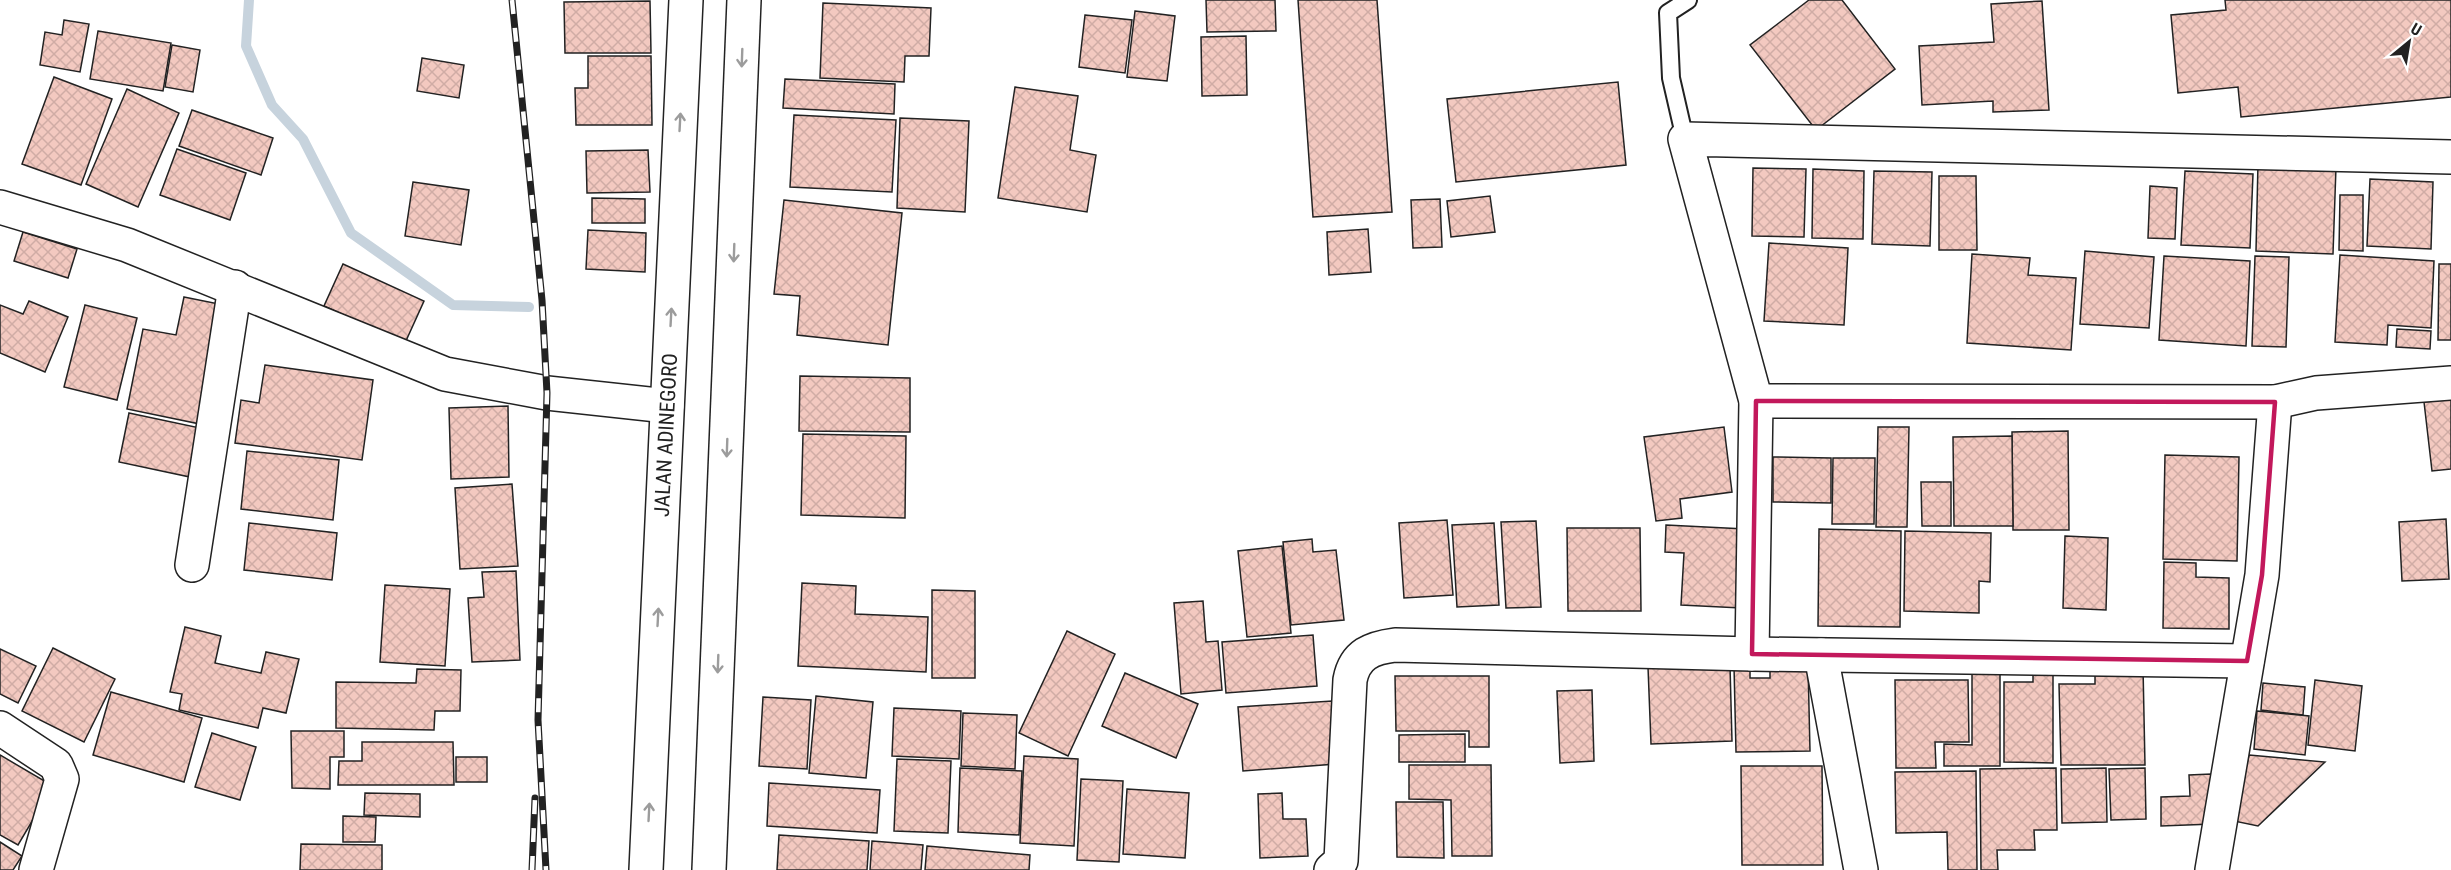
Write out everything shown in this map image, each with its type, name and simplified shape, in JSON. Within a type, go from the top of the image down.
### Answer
[{"type":"main road","name":"JALAN ADINEGORO","points":[[646,870],[686,0]]},
{"type":"main road","points":[[709,870],[744,0]]},
{"type":"main road","points":[[1752,654],[1756,401],[1685,139],[2451,157]]},
{"type":"main road","points":[[0,207],[127,245],[446,374],[547,393],[667,406]]},
{"type":"main road","points":[[192,566],[235,287]]},
{"type":"main road","points":[[1756,401],[2275,402],[2316,393],[2451,383]]},
{"type":"main road","points":[[2212,870],[2262,575],[2275,402]]},
{"type":"main road","points":[[1331,870],[1341,861],[1350,680],[1356,663],[1371,648],[1395,645],[1752,654],[2247,661]]},
{"type":"main road","points":[[1821,655],[1861,870]]},
{"type":"main road","points":[[0,728],[56,765],[62,779],[36,870]]},
{"type":"lane","points":[[1685,139],[1671,78],[1668,13],[1688,0]]},
{"type":"highlighted area","points":[[1756,401],[2275,402],[2262,575],[2247,661],[1752,654]]},
{"type":"building","points":[[1206,0],[1275,0],[1276,31],[1207,32]]},
{"type":"building","points":[[1298,0],[1377,0],[1392,212],[1313,217]]},
{"type":"building","points":[[1809,0],[1842,0],[1895,69],[1816,130],[1750,45]]},
{"type":"building","points":[[2225,0],[2451,0],[2451,97],[2241,117],[2238,87],[2178,93],[2171,15],[2226,10]]},
{"type":"building","points":[[650,1],[651,53],[565,53],[564,2]]},
{"type":"building","points":[[2042,1],[2049,110],[1993,112],[1993,101],[1922,105],[1919,46],[1994,42],[1991,4]]},
{"type":"building","points":[[823,3],[931,8],[929,56],[905,56],[904,82],[820,78]]},
{"type":"building","points":[[1135,11],[1175,16],[1167,81],[1127,77]]},
{"type":"building","points":[[1085,15],[1132,20],[1125,73],[1079,67]]},
{"type":"building","points":[[64,20],[89,24],[80,72],[40,65],[45,32],[62,35]]},
{"type":"building","points":[[98,31],[171,43],[163,91],[90,79]]},
{"type":"building","points":[[1246,36],[1247,95],[1202,96],[1201,37]]},
{"type":"building","points":[[172,45],[200,50],[193,92],[165,87]]},
{"type":"building","points":[[588,56],[651,56],[652,125],[576,125],[575,88],[588,88]]},
{"type":"building","points":[[422,58],[464,65],[459,98],[417,91]]},
{"type":"building","points":[[54,77],[112,99],[81,185],[22,164]]},
{"type":"building","points":[[785,79],[895,84],[894,114],[783,108]]},
{"type":"building","points":[[1618,82],[1626,165],[1456,182],[1447,99]]},
{"type":"building","points":[[1015,87],[1078,96],[1070,150],[1096,155],[1087,212],[998,198]]},
{"type":"building","points":[[127,89],[179,113],[138,207],[86,184]]},
{"type":"building","points":[[192,110],[273,138],[261,175],[179,146]]},
{"type":"building","points":[[794,115],[896,120],[892,192],[790,187]]},
{"type":"building","points":[[900,118],[969,121],[965,212],[897,208]]},
{"type":"building","points":[[177,149],[246,173],[230,220],[160,195]]},
{"type":"building","points":[[648,150],[650,192],[587,193],[586,151]]},
{"type":"building","points":[[2258,163],[2336,167],[2333,254],[2256,251]]},
{"type":"building","points":[[1753,168],[1806,169],[1804,237],[1752,236]]},
{"type":"building","points":[[1813,169],[1864,171],[1863,239],[1812,238]]},
{"type":"building","points":[[1874,171],[1932,172],[1930,246],[1872,244]]},
{"type":"building","points":[[2185,171],[2253,174],[2250,248],[2181,245]]},
{"type":"building","points":[[1939,176],[1976,176],[1977,250],[1939,250]]},
{"type":"building","points":[[2370,179],[2433,182],[2431,249],[2367,246]]},
{"type":"building","points":[[413,182],[469,190],[461,245],[405,236]]},
{"type":"building","points":[[2150,186],[2177,188],[2175,239],[2148,238]]},
{"type":"building","points":[[2340,195],[2363,195],[2363,251],[2339,250]]},
{"type":"building","points":[[1490,196],[1495,232],[1451,237],[1447,201]]},
{"type":"building","points":[[592,198],[645,199],[645,223],[592,223]]},
{"type":"building","points":[[1440,199],[1442,247],[1413,248],[1411,200]]},
{"type":"building","points":[[784,200],[902,213],[888,345],[797,335],[800,296],[774,294]]},
{"type":"building","points":[[1368,229],[1371,272],[1329,275],[1327,232]]},
{"type":"building","points":[[588,230],[646,233],[645,272],[586,269]]},
{"type":"building","points":[[23,232],[77,249],[68,278],[14,261]]},
{"type":"building","points":[[1769,243],[1848,248],[1844,325],[1764,321]]},
{"type":"building","points":[[2085,251],[2154,257],[2149,328],[2080,324]]},
{"type":"building","points":[[1972,254],[2030,258],[2028,275],[2076,278],[2071,350],[1967,343]]},
{"type":"building","points":[[2340,255],[2434,261],[2431,328],[2388,325],[2387,345],[2335,342]]},
{"type":"building","points":[[2164,256],[2250,261],[2246,346],[2159,340]]},
{"type":"building","points":[[2255,256],[2289,257],[2286,347],[2252,346]]},
{"type":"building","points":[[343,264],[424,301],[405,343],[324,306]]},
{"type":"building","points":[[2439,264],[2451,264],[2451,340],[2438,340]]},
{"type":"building","points":[[184,297],[224,305],[200,424],[127,409],[143,329],[176,335]]},
{"type":"building","points":[[29,301],[68,317],[45,372],[0,353],[0,305],[23,314]]},
{"type":"building","points":[[85,305],[137,318],[117,400],[64,387]]},
{"type":"building","points":[[2397,329],[2431,331],[2430,349],[2396,347]]},
{"type":"building","points":[[265,365],[373,380],[362,460],[235,443],[241,400],[259,403]]},
{"type":"building","points":[[800,376],[910,378],[910,432],[799,431]]},
{"type":"building","points":[[2451,399],[2451,469],[2432,471],[2424,402]]},
{"type":"building","points":[[508,406],[509,477],[451,479],[449,408]]},
{"type":"building","points":[[129,413],[200,428],[190,477],[119,462]]},
{"type":"building","points":[[1724,427],[1732,492],[1680,499],[1682,518],[1656,521],[1644,437]]},
{"type":"building","points":[[1878,427],[1909,427],[1907,527],[1876,527]]},
{"type":"building","points":[[2068,431],[2069,530],[2013,530],[2012,432]]},
{"type":"building","points":[[803,434],[906,436],[905,518],[801,515]]},
{"type":"building","points":[[2012,436],[2013,526],[1954,526],[1953,437]]},
{"type":"building","points":[[247,451],[339,460],[333,520],[241,509]]},
{"type":"building","points":[[2165,455],[2239,457],[2237,561],[2163,559]]},
{"type":"building","points":[[1773,457],[1831,458],[1831,503],[1773,502]]},
{"type":"building","points":[[1833,458],[1875,458],[1874,524],[1832,524]]},
{"type":"building","points":[[1921,482],[1951,482],[1951,526],[1922,526]]},
{"type":"building","points":[[512,484],[518,566],[460,569],[455,488]]},
{"type":"building","points":[[2446,519],[2449,579],[2402,581],[2399,522]]},
{"type":"building","points":[[1447,520],[1453,595],[1404,598],[1399,523]]},
{"type":"building","points":[[1536,521],[1541,607],[1506,608],[1501,522]]},
{"type":"building","points":[[249,523],[337,533],[332,580],[244,570]]},
{"type":"building","points":[[1494,523],[1499,605],[1457,607],[1452,525]]},
{"type":"building","points":[[1666,525],[1745,529],[1741,608],[1681,605],[1684,553],[1665,552]]},
{"type":"building","points":[[1567,528],[1640,528],[1641,611],[1568,611]]},
{"type":"building","points":[[1819,529],[1901,531],[1900,627],[1818,626]]},
{"type":"building","points":[[1905,531],[1991,533],[1990,582],[1979,581],[1979,613],[1904,611]]},
{"type":"building","points":[[2065,536],[2108,538],[2106,610],[2063,608]]},
{"type":"building","points":[[1312,539],[1313,552],[1336,550],[1344,620],[1291,625],[1283,542]]},
{"type":"building","points":[[1282,546],[1291,633],[1247,637],[1238,551]]},
{"type":"building","points":[[2164,562],[2196,563],[2196,577],[2229,578],[2229,629],[2163,628]]},
{"type":"building","points":[[516,571],[520,660],[472,662],[468,598],[484,597],[482,572]]},
{"type":"building","points":[[802,583],[856,586],[855,614],[928,617],[926,672],[798,666]]},
{"type":"building","points":[[385,585],[450,589],[445,666],[380,662]]},
{"type":"building","points":[[932,590],[975,591],[975,678],[932,678]]},
{"type":"building","points":[[1203,601],[1206,642],[1218,641],[1222,690],[1181,694],[1174,603]]},
{"type":"building","points":[[185,627],[221,636],[215,663],[261,673],[266,652],[299,659],[286,713],[263,708],[258,728],[179,710],[182,694],[170,692]]},
{"type":"building","points":[[1067,631],[1115,654],[1068,756],[1019,733]]},
{"type":"building","points":[[1313,635],[1317,686],[1226,693],[1222,642]]},
{"type":"building","points":[[53,648],[115,679],[84,742],[22,711]]},
{"type":"building","points":[[0,649],[36,666],[18,703],[0,694]]},
{"type":"building","points":[[1808,664],[1810,751],[1736,752],[1734,666],[1750,665],[1750,678],[1770,678],[1770,665]]},
{"type":"building","points":[[1730,666],[1732,741],[1651,744],[1648,667]]},
{"type":"building","points":[[1972,667],[2000,667],[2000,766],[1944,766],[1944,744],[1972,745]]},
{"type":"building","points":[[2095,667],[2143,667],[2145,765],[2061,765],[2059,684],[2095,684]]},
{"type":"building","points":[[417,669],[461,670],[460,711],[435,711],[434,730],[336,728],[336,682],[416,683]]},
{"type":"building","points":[[2033,670],[2053,670],[2053,763],[2004,762],[2004,682],[2033,682]]},
{"type":"building","points":[[1125,673],[1198,704],[1176,758],[1102,726]]},
{"type":"building","points":[[1395,676],[1489,676],[1489,747],[1469,747],[1469,731],[1396,731]]},
{"type":"building","points":[[1895,680],[1968,680],[1969,742],[1935,742],[1936,768],[1896,768]]},
{"type":"building","points":[[2315,680],[2362,686],[2355,751],[2308,745]]},
{"type":"building","points":[[2263,683],[2305,687],[2303,715],[2261,710]]},
{"type":"building","points":[[1592,690],[1594,761],[1560,763],[1557,691]]},
{"type":"building","points":[[111,692],[202,718],[184,782],[93,755]]},
{"type":"building","points":[[816,696],[873,702],[866,778],[809,773]]},
{"type":"building","points":[[763,697],[811,700],[807,769],[759,766]]},
{"type":"building","points":[[1332,701],[1336,764],[1243,771],[1238,707]]},
{"type":"building","points":[[894,708],[961,711],[959,759],[892,756]]},
{"type":"building","points":[[2257,711],[2309,716],[2305,755],[2254,749]]},
{"type":"building","points":[[963,713],[1017,715],[1015,769],[961,766]]},
{"type":"building","points":[[291,731],[344,731],[344,757],[330,757],[330,789],[292,788]]},
{"type":"building","points":[[212,733],[256,747],[240,800],[195,787]]},
{"type":"building","points":[[1465,734],[1465,762],[1399,762],[1399,735]]},
{"type":"building","points":[[362,742],[453,742],[454,785],[338,785],[339,761],[362,761]]},
{"type":"building","points":[[0,755],[53,786],[18,845],[0,835]]},
{"type":"building","points":[[2249,755],[2325,762],[2258,826],[2234,821]]},
{"type":"building","points":[[1024,756],[1078,759],[1074,846],[1020,843]]},
{"type":"building","points":[[456,757],[487,757],[487,782],[456,782]]},
{"type":"building","points":[[897,759],[951,761],[948,833],[894,831]]},
{"type":"building","points":[[1409,765],[1491,765],[1492,856],[1452,856],[1451,800],[1409,799]]},
{"type":"building","points":[[1741,766],[1822,766],[1823,865],[1742,865]]},
{"type":"building","points":[[960,768],[1022,771],[1019,835],[958,832]]},
{"type":"building","points":[[2056,768],[2057,830],[2034,830],[2035,850],[1997,850],[1998,870],[1981,870],[1980,769]]},
{"type":"building","points":[[2106,768],[2107,822],[2062,823],[2061,769]]},
{"type":"building","points":[[2145,768],[2146,819],[2111,820],[2109,769]]},
{"type":"building","points":[[1976,771],[1977,870],[1948,870],[1947,832],[1896,833],[1895,772]]},
{"type":"building","points":[[2211,774],[2213,824],[2161,826],[2161,797],[2190,796],[2189,775]]},
{"type":"building","points":[[1081,779],[1123,781],[1119,862],[1077,860]]},
{"type":"building","points":[[769,783],[880,790],[877,833],[767,826]]},
{"type":"building","points":[[1127,789],[1189,793],[1185,858],[1123,854]]},
{"type":"building","points":[[365,793],[420,794],[420,817],[364,815]]},
{"type":"building","points":[[1282,793],[1283,819],[1306,819],[1308,856],[1260,858],[1258,794]]},
{"type":"building","points":[[1396,802],[1443,802],[1444,858],[1397,857]]},
{"type":"building","points":[[343,816],[376,817],[375,842],[343,842]]},
{"type":"building","points":[[779,835],[869,841],[867,870],[777,870]]},
{"type":"building","points":[[872,841],[923,845],[921,870],[870,870]]},
{"type":"building","points":[[0,842],[22,856],[13,870],[0,870]]},
{"type":"building","points":[[301,844],[382,845],[382,870],[300,870]]},
{"type":"building","points":[[927,846],[1030,855],[1029,870],[925,870]]},
{"type":"waterway","points":[[249,0],[246,46],[272,105],[303,139],[351,233],[453,305],[529,307]]},
{"type":"railway","points":[[512,0],[542,300],[547,393],[538,720],[546,870]]},
{"type":"railway","points":[[532,870],[535,798]]}]
